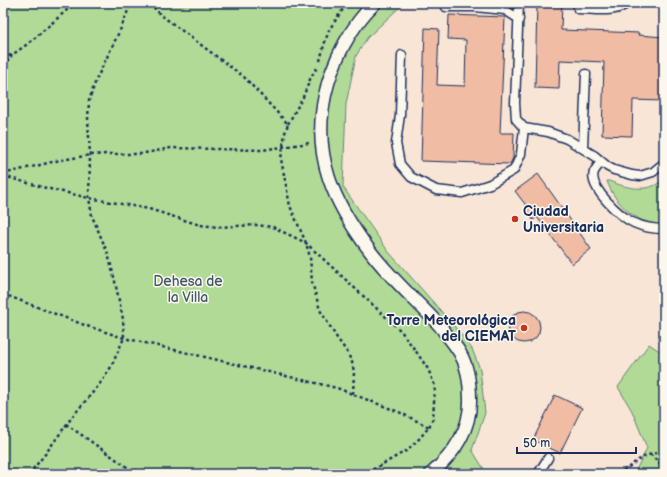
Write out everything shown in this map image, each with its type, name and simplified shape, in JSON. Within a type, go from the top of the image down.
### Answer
[{"type":"street","points":[[375,3],[357,24],[344,45],[331,74],[322,111],[320,142],[331,184],[337,200],[346,216],[370,252],[430,315],[452,341],[460,354],[465,367],[469,382],[470,398],[468,422],[462,437],[454,450],[431,474]]},
{"type":"lane","points":[[519,3],[515,103],[516,119],[524,128],[548,132],[567,139],[583,148],[614,170],[632,175],[640,176],[653,172],[664,164]]},
{"type":"lane","points":[[578,3],[578,9],[603,10],[621,9],[627,3]]},
{"type":"lane","points":[[446,7],[475,7],[505,10],[519,19]]},
{"type":"lane","points":[[402,55],[400,115],[396,143],[400,164],[411,177],[436,190],[462,193],[490,184],[514,170],[521,154],[524,128]]},
{"type":"lane","points":[[583,148],[586,74]]},
{"type":"lane","points":[[601,161],[594,172],[594,178],[598,191],[624,218],[643,226],[664,229]]},
{"type":"lane","points":[[538,474],[548,458]]},
{"type":"path","points":[[3,58],[12,55],[29,43],[75,3]]},
{"type":"path","points":[[29,474],[66,424],[99,385],[111,367],[124,338],[123,319],[114,277],[108,254],[92,216],[89,198],[90,155],[88,119],[89,101],[96,80],[121,28],[131,3]]},
{"type":"path","points":[[149,3],[161,15],[244,77],[288,124]]},
{"type":"path","points":[[152,6],[158,3]]},
{"type":"path","points":[[346,3],[329,30],[319,65],[311,77],[303,97],[288,124],[282,146],[281,160],[290,206],[306,243],[310,257],[312,282],[320,310],[352,362],[354,372],[353,394]]},
{"type":"path","points":[[3,67],[12,55]]},
{"type":"path","points":[[3,175],[56,160],[90,155],[140,154],[171,148],[262,150],[282,146],[320,142]]},
{"type":"path","points":[[3,175],[46,188],[89,198],[149,209],[200,225],[218,227],[256,225],[273,227],[306,243],[401,332],[416,350],[428,369],[435,386],[433,418],[429,427],[406,451],[365,474]]},
{"type":"path","points":[[3,294],[87,326],[124,338],[337,388],[399,412],[429,427]]},
{"type":"path","points":[[66,424],[137,474]]},
{"type":"path","points":[[618,474],[629,468],[639,458],[650,454],[664,452]]},
{"type":"path","points":[[650,454],[664,468]]},
{"type":"shaded area","name":"Ciudad Universitaria","points":[[404,3],[664,3],[664,474],[486,474],[472,450],[485,413],[472,349],[455,327],[388,251],[343,187],[346,104],[356,56],[367,38]]},
{"type":"green space","name":"Dehesa de la Villa","points":[[3,3],[404,3],[367,38],[356,56],[346,104],[343,187],[388,251],[455,327],[472,349],[480,369],[485,413],[472,450],[487,474],[3,474]]},
{"type":"green space","points":[[664,179],[664,226],[646,222],[629,212],[616,198],[607,181],[623,186],[644,188],[658,184]]},
{"type":"green space","points":[[649,344],[664,354],[664,474],[634,474],[647,448],[632,411],[618,387]]},
{"type":"building","points":[[537,3],[562,3],[561,30],[639,33],[638,35],[664,37],[662,101],[633,100],[632,136],[602,135],[604,62],[560,60],[559,89],[535,88]]},
{"type":"building","points":[[449,15],[505,17],[500,133],[514,133],[513,158],[510,164],[421,161],[425,28],[439,29],[437,85],[465,86],[466,40],[448,39]]},
{"type":"building","points":[[538,174],[591,249],[572,264],[537,217],[533,220],[526,210],[528,208],[515,191]]},
{"type":"building","name":"Torre Meteorológica del CIEMAT","points":[[524,311],[535,316],[540,327],[535,338],[524,343],[513,338],[508,327],[513,316]]},
{"type":"building","points":[[555,395],[582,408],[560,453],[533,440]]},
{"type":"place","name":"Ciudad Universitaria","points":[[515,219]]},
{"type":"place","name":"Torre Meteorológica del CIEMAT","points":[[524,328]]}]
